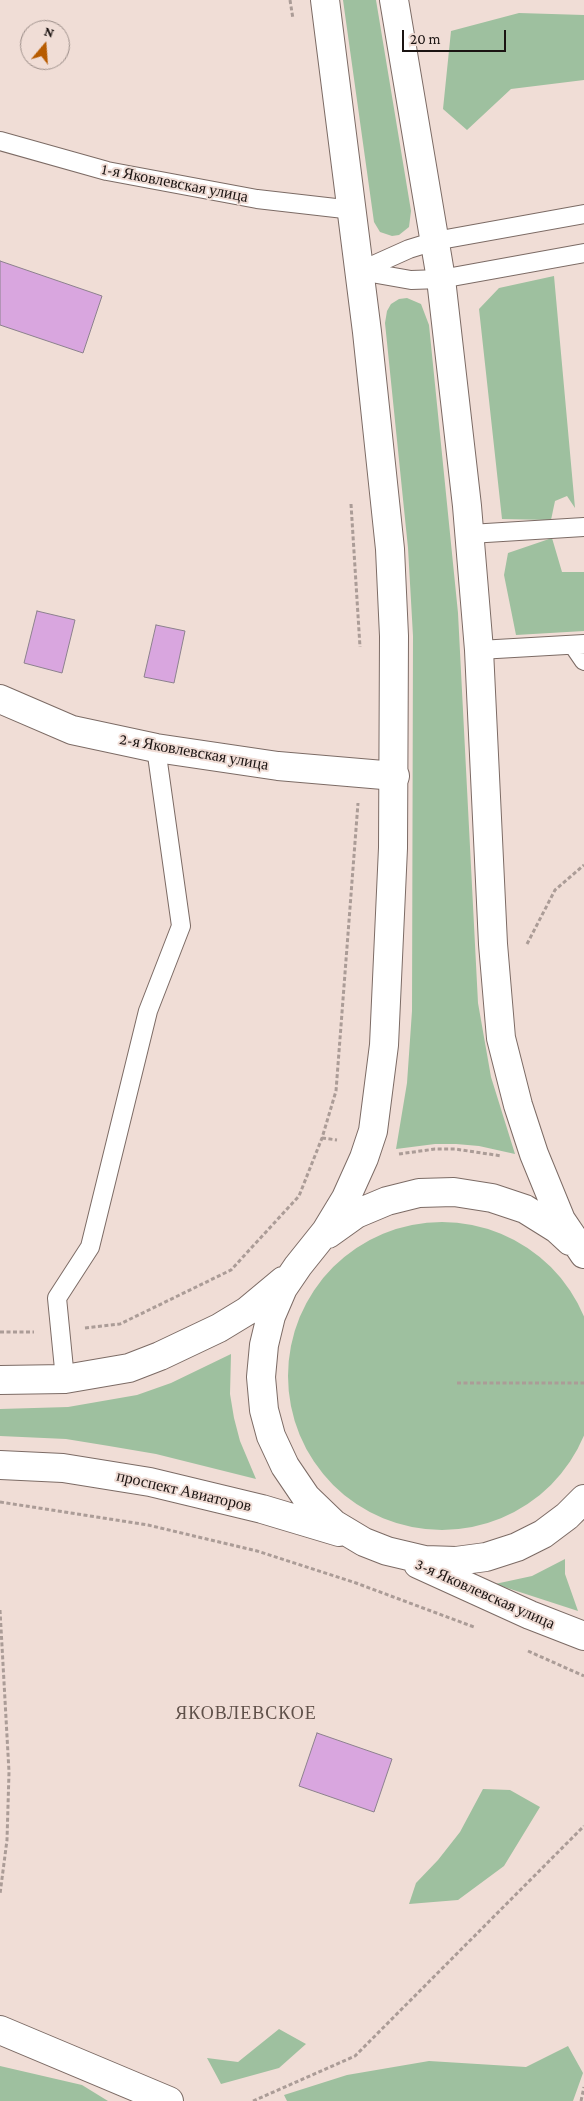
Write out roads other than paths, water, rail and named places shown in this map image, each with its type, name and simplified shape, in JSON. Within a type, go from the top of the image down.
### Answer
[{"type":"main road","points":[[325,0],[353,210],[390,549],[394,636],[395,776],[384,1045],[378,1106],[369,1144],[346,1198],[326,1231],[283,1288],[271,1316],[264,1346],[261,1377],[264,1410],[271,1436],[285,1466],[306,1497],[334,1524],[375,1546],[424,1560],[456,1560],[486,1557],[517,1547],[543,1534],[567,1516],[584,1499]]},
{"type":"main road","points":[[394,0],[441,279],[470,534],[479,650],[496,1001],[509,1072],[534,1154],[561,1220],[583,1252]]},
{"type":"main road","name":"2-я Яковлевская улица","points":[[0,699],[72,730],[156,748],[278,766],[395,776]]},
{"type":"main road","points":[[0,1380],[65,1379],[129,1368],[189,1343],[247,1311],[267,1296],[332,1230],[356,1214],[386,1201],[419,1193],[454,1192],[492,1198],[525,1209],[557,1229],[583,1252]]},
{"type":"main road","name":"проспект Авиаторов","points":[[0,1465],[63,1468],[150,1482],[262,1509],[375,1546]]},
{"type":"main road","name":"3-я Яковлевская улица","points":[[375,1546],[530,1615],[584,1636]]},
{"type":"main road","points":[[0,2030],[169,2101]]},
{"type":"lane","name":"1-я Яковлевская улица","points":[[0,141],[107,171],[257,199],[322,204],[353,210]]},
{"type":"lane","points":[[360,271],[409,249],[435,240],[584,214]]},
{"type":"lane","points":[[360,271],[411,280],[441,279],[584,253]]},
{"type":"lane","points":[[470,534],[584,527]]},
{"type":"lane","points":[[479,650],[579,644],[584,661]]},
{"type":"lane","points":[[65,1379],[56,1298],[90,1248],[148,1011],[181,926],[156,748]]},
{"type":"district","name":"ЯКОВЛЕВСКОЕ","points":[[246,1713]]}]
